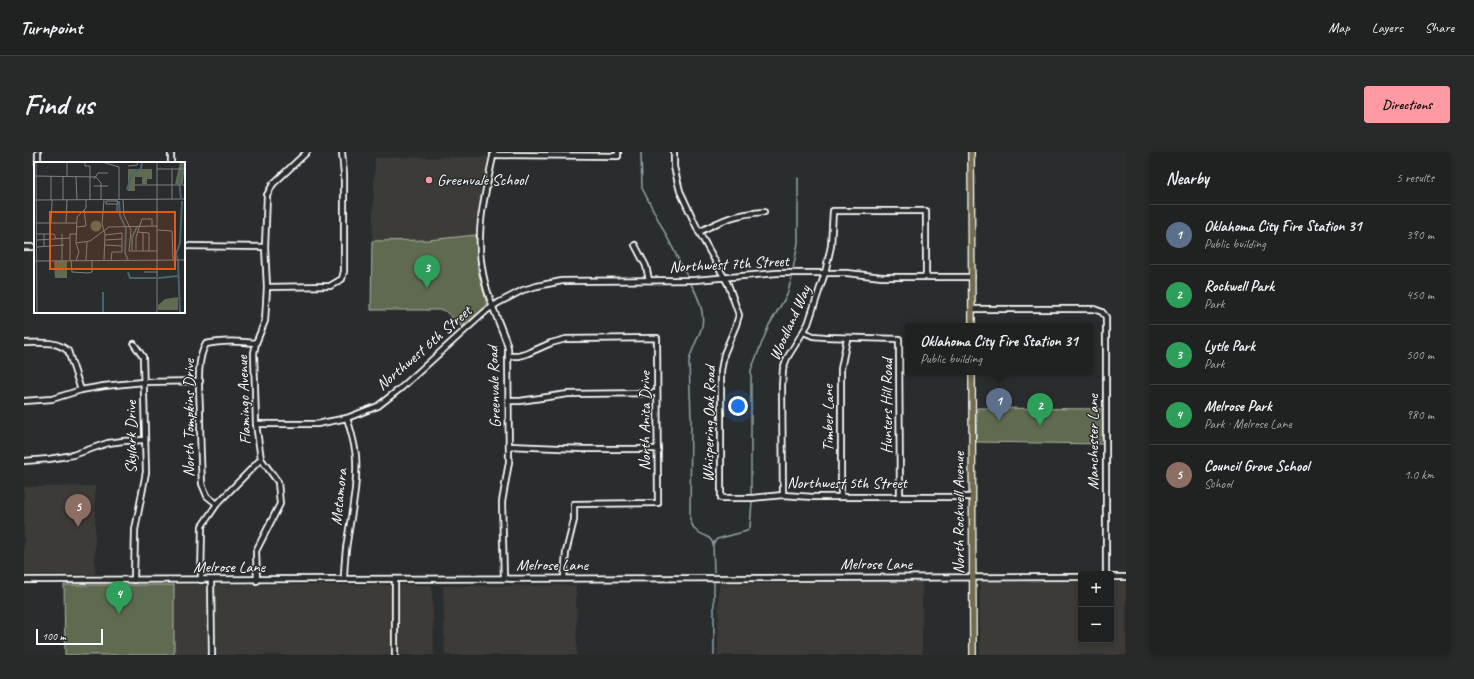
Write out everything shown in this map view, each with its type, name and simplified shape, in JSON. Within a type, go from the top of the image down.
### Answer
[{"type":"main road","points":[[971,152],[972,323]]},
{"type":"main road","name":"North Rockwell Avenue","points":[[972,375],[973,655]]},
{"type":"street","name":"Flamingo Avenue","points":[[256,580],[256,551],[280,504],[278,482],[261,459],[256,424],[254,353],[256,343],[265,321],[267,287],[265,247],[267,195],[273,184],[307,152]]},
{"type":"street","points":[[267,287],[330,286],[342,279],[344,271],[344,181],[342,152]]},
{"type":"street","points":[[494,153],[618,156],[618,152]]},
{"type":"street","name":"Whispering Oak Road","points":[[674,152],[674,167],[680,190],[699,232],[728,284],[739,315],[724,354],[721,371],[721,498]]},
{"type":"street","name":"Greenvale Road","points":[[494,153],[481,218],[482,268],[492,307],[506,341],[508,356],[509,462],[502,502],[504,578]]},
{"type":"street","name":"Woodland Way","points":[[783,495],[783,369],[787,358],[804,332],[813,312],[825,273],[831,246],[833,211],[926,211],[926,277]]},
{"type":"street","points":[[699,232],[733,216],[745,213],[764,212]]},
{"type":"street","points":[[636,245],[646,266],[649,280]]},
{"type":"street","points":[[185,246],[265,247]]},
{"type":"street","name":"Northwest 7th Street","points":[[492,307],[523,290],[550,283],[570,281],[695,280],[755,274],[793,273],[847,273],[882,277],[972,277]]},
{"type":"street","name":"Northwest 6th Street","points":[[256,424],[317,424],[347,418],[378,406],[401,388],[476,319],[492,307]]},
{"type":"street","name":"Manchester Lane","points":[[972,310],[1094,309],[1102,312],[1106,317],[1106,571]]},
{"type":"street","points":[[804,332],[813,336],[847,339]]},
{"type":"street","name":"North Anita Drive","points":[[508,356],[526,354],[551,343],[566,339],[657,338],[658,503],[574,504],[574,520],[566,552],[564,578]]},
{"type":"street","name":"Hunters Hill Road","points":[[847,339],[899,339],[900,497]]},
{"type":"street","name":"Timber Lane","points":[[841,497],[841,374],[842,361],[847,339]]},
{"type":"street","name":"North Tompkins Drive","points":[[216,504],[207,496],[202,484],[200,360],[206,344],[216,342],[244,341],[256,343]]},
{"type":"street","points":[[24,344],[52,344],[62,346],[68,351],[81,390]]},
{"type":"street","name":"Skylark Drive","points":[[134,344],[143,357],[146,472],[135,530],[134,580]]},
{"type":"street","points":[[24,401],[52,399],[81,390],[104,386],[143,382],[200,381]]},
{"type":"street","points":[[509,401],[520,401],[568,394],[657,394]]},
{"type":"street","name":"Metamora","points":[[344,580],[346,551],[356,480],[356,457],[347,418]]},
{"type":"street","points":[[24,461],[73,455],[108,443],[145,440]]},
{"type":"street","points":[[509,446],[583,449],[658,448]]},
{"type":"street","points":[[202,580],[202,526],[216,504],[261,459]]},
{"type":"street","name":"Northwest 5th Street","points":[[721,498],[752,498],[783,495],[841,497],[972,497]]},
{"type":"street","name":"Melrose Lane","points":[[24,580],[344,580],[972,576],[1078,577]]},
{"type":"street","points":[[1114,577],[1126,577]]},
{"type":"street","points":[[395,579],[395,655]]},
{"type":"street","points":[[211,580],[212,655]]},
{"type":"shaded area","name":"Greenvale School","points":[[489,157],[479,203],[476,235],[428,240],[372,241],[375,158]]},
{"type":"shaded area","points":[[95,486],[95,574],[24,575],[24,487]]},
{"type":"shaded area","points":[[922,581],[922,655],[718,655],[719,584]]},
{"type":"shaded area","points":[[980,582],[1078,582],[1078,643],[1114,643],[1114,582],[1126,582],[1126,655],[980,655]]},
{"type":"shaded area","points":[[174,585],[432,585],[434,655],[174,655]]},
{"type":"shaded area","points":[[576,585],[577,655],[445,655],[443,586]]},
{"type":"green space","points":[[476,235],[478,270],[487,306],[462,327],[444,310],[371,310],[372,241],[428,240]]},
{"type":"green space","points":[[977,408],[1104,409],[1104,444],[976,442]]},
{"type":"green space","points":[[64,585],[174,585],[174,655],[65,655]]},
{"type":"waterway","points":[[641,152],[642,188],[687,276]]},
{"type":"waterway","points":[[793,269],[798,243],[798,178]]},
{"type":"waterway","points":[[751,494],[751,370],[769,325],[787,295],[792,277]]},
{"type":"waterway","points":[[691,284],[700,304],[703,320],[701,330],[691,353],[689,362],[691,418],[690,519],[695,530],[708,537],[713,544],[714,572]]},
{"type":"waterway","points":[[713,544],[717,539],[747,531],[750,527],[752,502]]},
{"type":"waterway","points":[[714,583],[714,655]]},
{"type":"place","name":"Greenvale School","points":[[429,180]]},
{"type":"place","name":"Lytle Park","points":[[427,288]]},
{"type":"place","name":"Oklahoma City Fire Station 31","points":[[999,421]]},
{"type":"place","name":"Rockwell Park","points":[[1040,426]]},
{"type":"place","name":"Council Grove School","points":[[78,527]]},
{"type":"place","name":"Melrose Park","points":[[119,614]]}]
